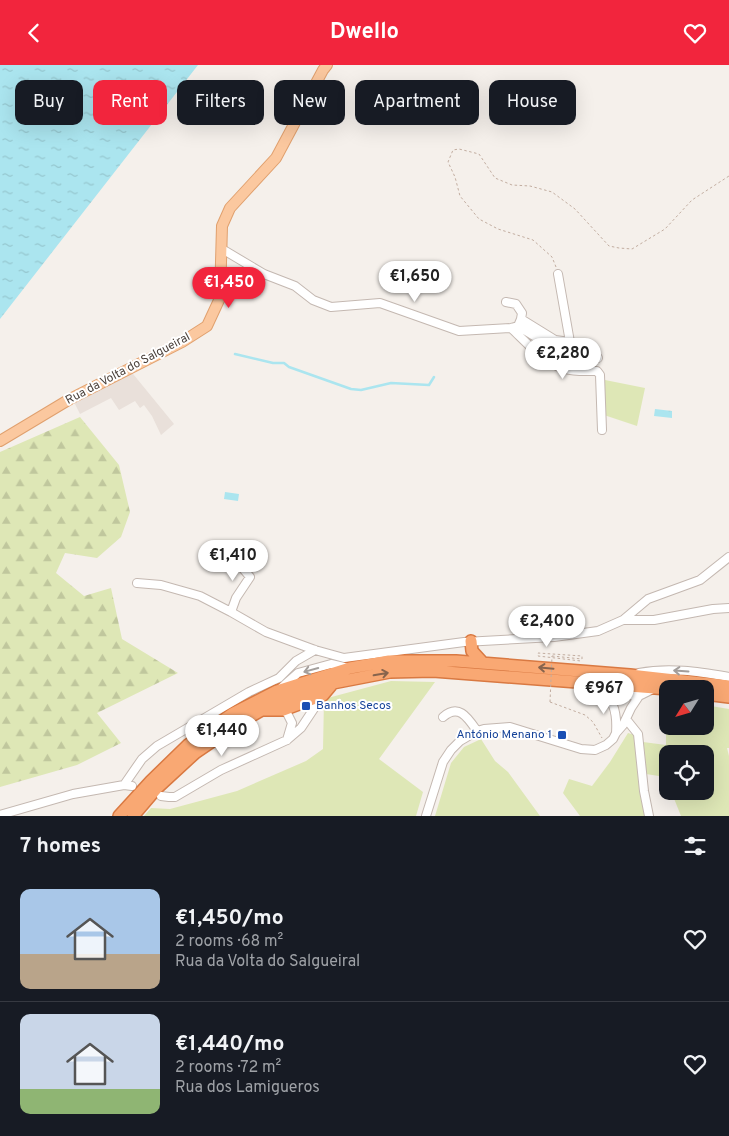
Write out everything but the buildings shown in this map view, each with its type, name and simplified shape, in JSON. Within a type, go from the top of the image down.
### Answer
[{"type":"highway","points":[[456,661],[465,651],[468,642]]},
{"type":"highway","points":[[468,642],[472,651],[483,663]]},
{"type":"highway","points":[[119,816],[188,745],[232,714],[277,691],[350,668],[389,661],[456,661],[630,675],[729,686]]},
{"type":"highway","points":[[133,816],[157,788],[195,753],[238,723],[280,699],[333,683],[390,672],[433,671],[659,688]]},
{"type":"highway","points":[[264,709],[283,710],[323,695],[333,683]]},
{"type":"highway","points":[[714,695],[729,697]]},
{"type":"main road","name":"Rua da Volta do Salgueiral","points":[[0,441],[70,399],[182,342],[208,326],[220,298],[222,226],[230,208],[276,158],[327,65]]},
{"type":"street","points":[[222,249],[264,274],[295,286],[313,300],[331,307],[380,303],[460,331],[517,324],[555,340],[570,343],[558,275]]},
{"type":"street","points":[[506,302],[516,304],[522,313],[517,324]]},
{"type":"street","points":[[517,324],[552,347],[598,358]]},
{"type":"street","points":[[517,324],[535,350],[553,365],[566,370],[597,371],[600,375],[602,430]]},
{"type":"street","points":[[230,553],[250,577],[236,598],[231,612]]},
{"type":"street","points":[[137,583],[161,585],[200,596],[266,632],[315,650],[344,658],[468,642],[554,637],[598,631],[623,620],[648,599],[700,580],[729,557]]},
{"type":"street","points":[[623,620],[654,620],[694,612],[729,608]]},
{"type":"street","points":[[0,815],[73,794],[128,785],[142,759],[157,746],[250,692],[280,678],[296,661],[315,650]]},
{"type":"street","points":[[630,675],[672,670],[729,677]]},
{"type":"street","points":[[582,682],[604,693],[639,696]]},
{"type":"street","points":[[426,816],[444,761],[460,741],[477,731],[510,727],[581,749],[595,750],[613,739],[639,696],[655,688]]},
{"type":"street","points":[[604,693],[615,709],[616,733]]},
{"type":"street","points":[[161,796],[175,797],[220,770],[287,740],[301,728],[323,695]]},
{"type":"street","points":[[283,710],[287,713],[292,723],[287,740]]},
{"type":"street","points":[[443,717],[455,711],[461,713],[469,719],[477,731]]},
{"type":"street","points":[[626,719],[638,734],[644,791],[649,816]]},
{"type":"path","points":[[558,275],[552,257],[533,239],[498,229],[479,219],[460,196],[455,177],[448,162],[453,150],[459,149],[478,155],[495,178],[512,185],[530,186],[552,192],[575,209],[609,246],[619,248],[632,249],[664,229],[692,200],[729,176]]},
{"type":"path","points":[[581,661],[555,658],[546,657],[538,656],[538,653],[582,656],[582,659],[552,657],[552,665],[550,702],[585,715],[592,722],[606,745]]},
{"type":"shaded area","points":[[129,369],[174,424],[161,435],[152,416],[144,405],[140,408],[135,401],[119,410],[111,398],[80,414],[72,398]]},
{"type":"green space","points":[[605,380],[645,388],[637,426],[604,415]]},
{"type":"green space","points":[[80,417],[119,465],[130,512],[121,537],[97,558],[65,553],[56,573],[84,596],[111,588],[122,639],[178,673],[97,713],[121,743],[77,765],[0,787],[0,452]]},
{"type":"green space","points":[[391,681],[435,682],[379,759],[423,792],[416,816],[144,816],[151,808],[170,809],[237,791],[306,761],[323,749],[324,699]]},
{"type":"green space","points":[[714,706],[729,709],[729,748],[727,748],[729,756],[729,816],[681,816],[675,800],[714,800],[714,745],[666,745],[666,735],[714,735]]},
{"type":"green space","points":[[628,733],[635,735],[640,792],[645,816],[580,816],[563,793],[569,779],[592,786]]},
{"type":"green space","points":[[481,739],[495,761],[508,772],[540,816],[435,816],[451,763],[464,747]]},
{"type":"green space","points":[[643,742],[666,745],[659,745],[659,776],[646,774]]},
{"type":"water","points":[[0,65],[198,65],[186,80],[177,80],[177,92],[167,105],[167,80],[93,80],[93,125],[151,125],[0,319]]},
{"type":"water","points":[[655,409],[672,411],[672,418],[654,416]]},
{"type":"water","points":[[225,492],[239,494],[238,501],[224,499]]},
{"type":"waterway","points":[[235,354],[273,363],[284,363],[289,367],[351,389],[361,390],[391,383],[429,385],[434,377]]},
{"type":"place","name":"Banhos Secos","points":[[306,706]]},
{"type":"place","name":"António Menano 1","points":[[562,735]]}]
